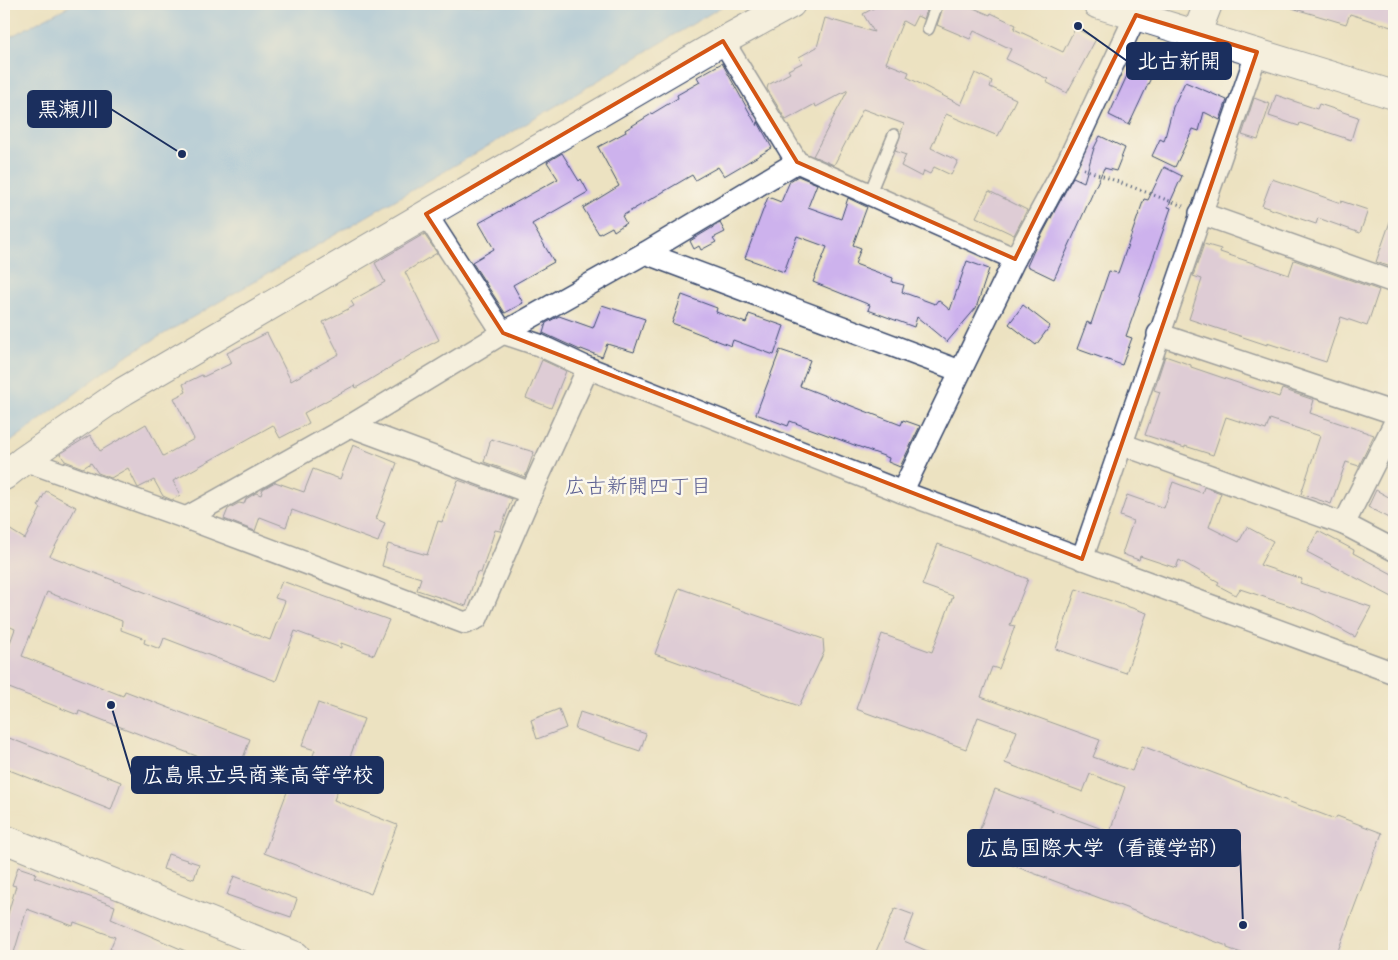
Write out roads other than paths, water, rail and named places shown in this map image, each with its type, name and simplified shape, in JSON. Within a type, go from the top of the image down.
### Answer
[{"type":"street","points":[[14,468],[124,391],[723,41],[791,4]]},
{"type":"street","points":[[1097,4],[1394,95]]},
{"type":"street","points":[[1196,35],[1208,4]]},
{"type":"street","points":[[902,492],[1015,259],[1066,163],[1136,15]]},
{"type":"street","points":[[723,41],[797,162],[1015,259]]},
{"type":"street","points":[[1082,559],[1158,334],[1257,52]]},
{"type":"street","points":[[186,518],[350,426],[503,333],[645,253],[797,162]]},
{"type":"street","points":[[1200,213],[1394,282]]},
{"type":"street","points":[[426,214],[503,333],[539,345],[588,368],[902,492],[1394,674]]},
{"type":"street","points":[[645,253],[960,371]]},
{"type":"street","points":[[1158,334],[1394,413]]},
{"type":"street","points":[[14,468],[186,518],[465,623],[477,618],[588,368]]},
{"type":"street","points":[[1344,524],[1394,424]]},
{"type":"street","points":[[350,426],[531,494]]},
{"type":"street","points":[[1121,444],[1344,524],[1394,550]]},
{"type":"street","points":[[4,839],[296,956]]},
{"type":"lane","points":[[928,29],[937,4]]},
{"type":"lane","points":[[869,195],[894,135]]},
{"type":"water","points":[[73,4],[726,4],[514,131],[124,357],[4,447],[4,40]]},
{"type":"place","name":"北古新開","points":[[1078,26]]},
{"type":"place","name":"黒瀬川","points":[[182,154]]},
{"type":"place","name":"広島県立呉商業高等学校","points":[[111,705]]},
{"type":"place","name":"広島国際大学（看護学部）","points":[[1243,925]]},
{"type":"district","name":"広古新開四丁目","points":[[638,488]]}]
